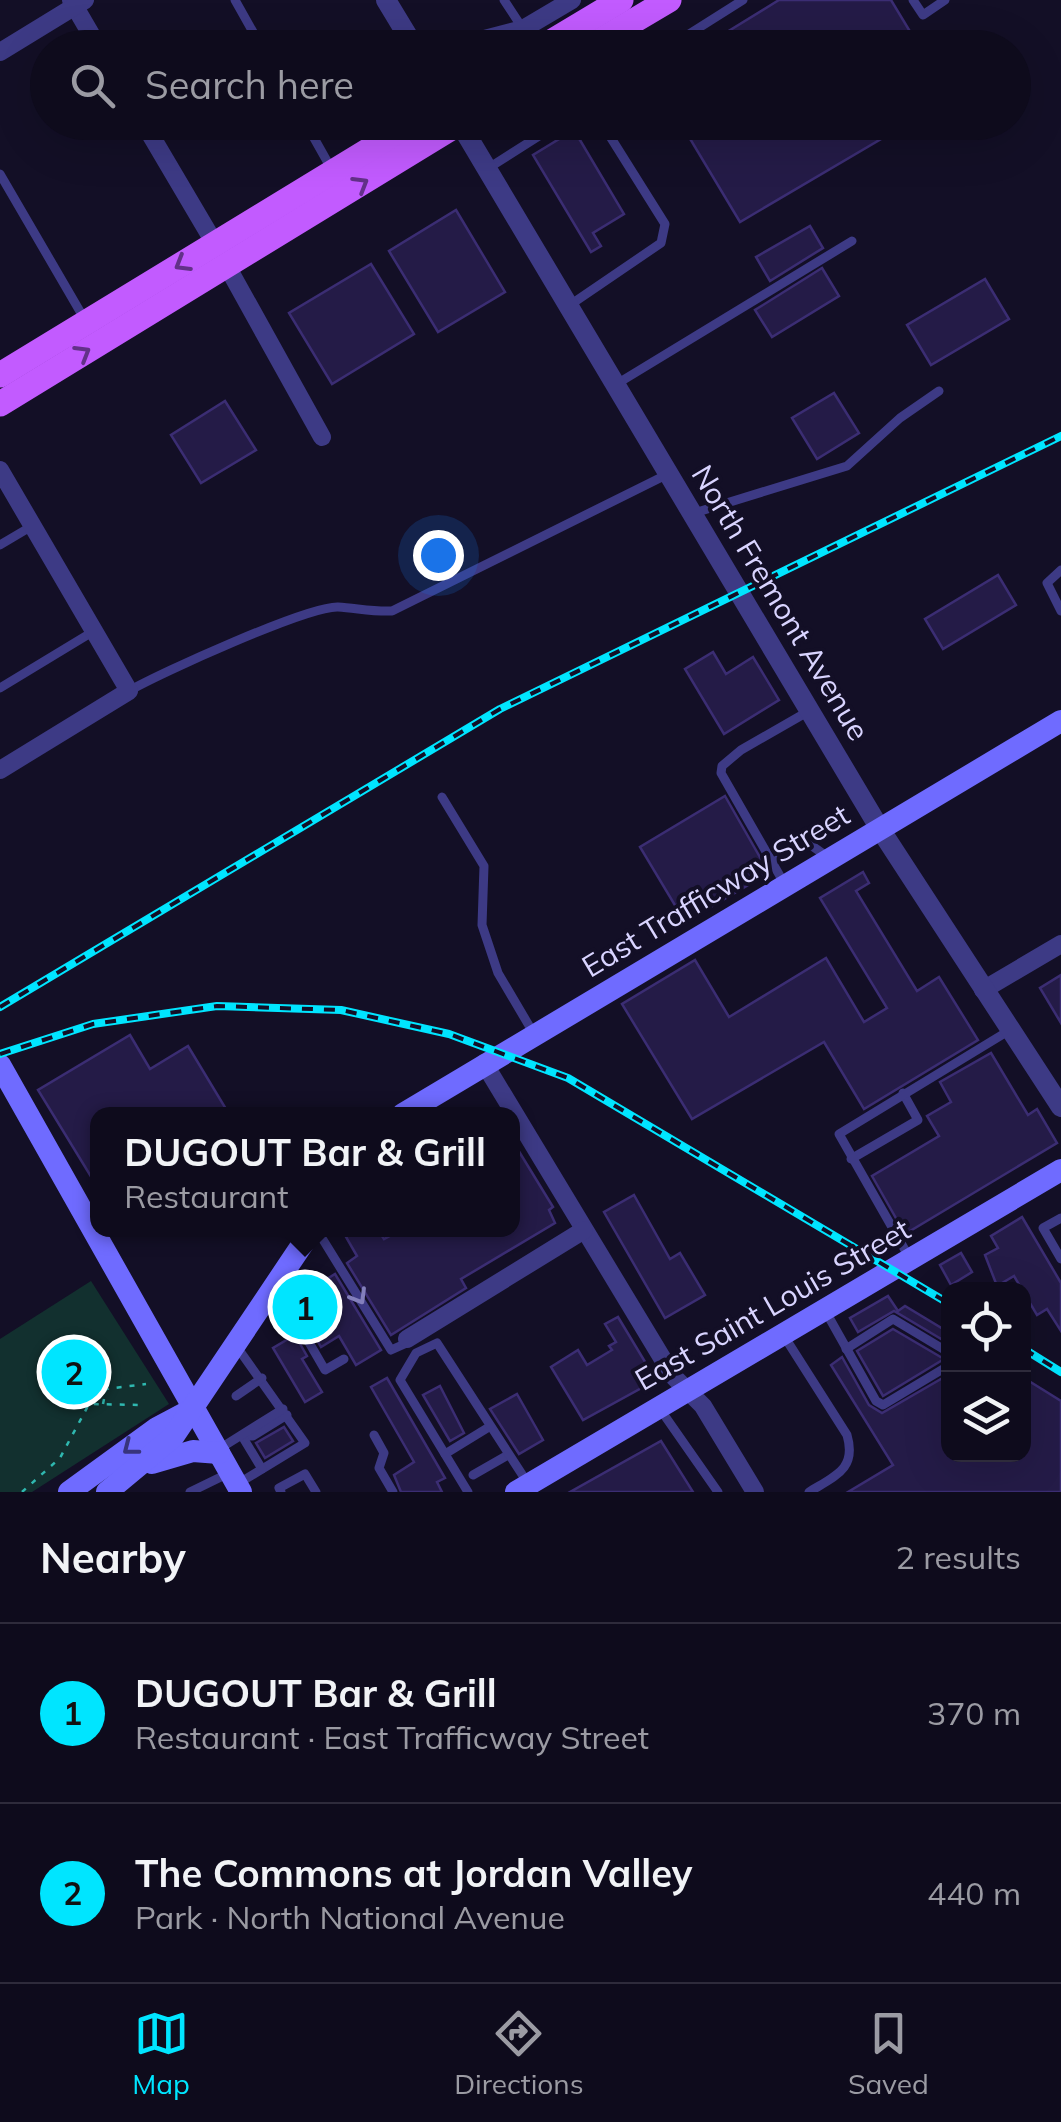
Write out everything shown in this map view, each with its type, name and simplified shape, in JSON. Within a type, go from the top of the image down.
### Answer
[{"type":"main road","points":[[551,30],[621,0]]},
{"type":"main road","points":[[618,30],[669,0]]},
{"type":"main road","points":[[0,404],[386,140]]},
{"type":"main road","points":[[0,374],[87,322],[221,255],[429,140]]},
{"type":"main road","name":"East Trafficway Street","points":[[415,1107],[1061,721]]},
{"type":"main road","points":[[0,1065],[90,1225]]},
{"type":"main road","name":"East Saint Louis Street","points":[[522,1488],[1061,1170]]},
{"type":"main road","points":[[97,1237],[228,1471]]},
{"type":"main road","points":[[107,1492],[160,1453],[309,1237]]},
{"type":"main road","points":[[69,1492],[157,1428],[194,1409]]},
{"type":"main road","points":[[135,1471],[193,1450],[228,1471]]},
{"type":"street","points":[[386,0],[404,30]]},
{"type":"street","points":[[540,30],[572,0]]},
{"type":"street","points":[[34,30],[77,2],[90,30]]},
{"type":"street","points":[[0,52],[30,33]]},
{"type":"street","points":[[154,140],[322,437]]},
{"type":"street","name":"North Fremont Avenue","points":[[470,140],[880,829],[1061,1107]]},
{"type":"street","points":[[0,470],[129,691],[0,770]]},
{"type":"street","points":[[984,990],[1061,944]]},
{"type":"street","points":[[484,1063],[510,1107]]},
{"type":"street","points":[[520,1123],[673,1376],[703,1406],[755,1492]]},
{"type":"street","points":[[412,1346],[584,1230]]},
{"type":"lane","points":[[235,0],[252,30]]},
{"type":"lane","points":[[504,0],[526,30]]},
{"type":"lane","points":[[696,30],[743,0]]},
{"type":"lane","points":[[913,0],[922,15],[945,0]]},
{"type":"lane","points":[[315,140],[334,172]]},
{"type":"lane","points":[[487,169],[533,140]]},
{"type":"lane","points":[[568,306],[661,244],[665,234],[665,224],[612,140]]},
{"type":"lane","points":[[0,174],[87,322]]},
{"type":"lane","points":[[615,385],[852,241]]},
{"type":"lane","points":[[692,514],[847,466],[900,418],[939,390]]},
{"type":"lane","points":[[129,691],[300,616],[336,606],[392,611],[668,474]]},
{"type":"lane","points":[[0,545],[33,526]]},
{"type":"lane","points":[[1061,570],[1046,584],[1061,611]]},
{"type":"lane","points":[[0,688],[94,631]]},
{"type":"lane","points":[[785,885],[721,773],[722,766],[741,750],[809,711]]},
{"type":"lane","points":[[442,798],[484,866],[482,925],[498,973],[534,1034]]},
{"type":"lane","points":[[772,862],[808,843],[829,859]]},
{"type":"lane","points":[[910,1260],[840,1139],[842,1129],[1010,1030]]},
{"type":"lane","points":[[851,1158],[918,1120],[903,1093]]},
{"type":"lane","points":[[1061,1218],[1043,1228],[1061,1259]]},
{"type":"lane","points":[[318,1237],[391,1350],[437,1343],[508,1455],[522,1488]]},
{"type":"lane","points":[[267,1298],[292,1313],[325,1370],[344,1359]]},
{"type":"lane","points":[[825,1310],[876,1401],[883,1405],[941,1370]]},
{"type":"lane","points":[[846,1349],[893,1319],[902,1320],[941,1347]]},
{"type":"lane","points":[[783,1334],[847,1435],[852,1452],[850,1464],[841,1473],[808,1492]]},
{"type":"lane","points":[[190,1492],[228,1471],[262,1469],[304,1443],[236,1346]]},
{"type":"lane","points":[[412,1346],[400,1380],[466,1488],[452,1492]]},
{"type":"lane","points":[[236,1396],[262,1378]]},
{"type":"lane","points":[[659,1407],[718,1492]]},
{"type":"lane","points":[[242,1436],[253,1436],[285,1412]]},
{"type":"lane","points":[[445,1454],[489,1427]]},
{"type":"lane","points":[[374,1435],[384,1453],[379,1468],[393,1492]]},
{"type":"lane","points":[[228,1471],[242,1436]]},
{"type":"lane","points":[[242,1436],[262,1469]]},
{"type":"lane","points":[[473,1475],[508,1455]]},
{"type":"lane","points":[[281,1492],[279,1488],[305,1474],[316,1492]]},
{"type":"path","points":[[103,1406],[106,1389],[146,1384]]},
{"type":"path","points":[[22,1492],[60,1458],[88,1404],[144,1406]]},
{"type":"path","points":[[60,1458],[70,1465]]},
{"type":"green space","points":[[91,1281],[169,1404],[32,1492],[0,1492],[0,1339]]},
{"type":"building","points":[[779,0],[891,0],[909,30],[730,30]]},
{"type":"building","points":[[558,140],[580,140],[624,214],[593,233],[601,246],[591,252],[533,155]]},
{"type":"building","points":[[691,140],[879,140],[740,222]]},
{"type":"building","points":[[456,210],[505,292],[438,332],[389,251]]},
{"type":"building","points":[[810,226],[823,248],[770,281],[756,257]]},
{"type":"building","points":[[371,264],[414,334],[332,384],[289,313]]},
{"type":"building","points":[[822,268],[839,296],[772,337],[755,310]]},
{"type":"building","points":[[985,279],[1009,319],[931,365],[907,325]]},
{"type":"building","points":[[834,393],[859,433],[817,459],[792,418]]},
{"type":"building","points":[[225,401],[256,450],[201,483],[171,435]]},
{"type":"building","points":[[998,575],[1016,605],[943,649],[925,619]]},
{"type":"building","points":[[713,652],[726,674],[753,657],[779,700],[724,734],[685,669]]},
{"type":"building","points":[[725,796],[769,873],[685,922],[640,847]]},
{"type":"building","points":[[863,872],[869,883],[856,891],[917,991],[939,977],[978,1040],[864,1109],[824,1042],[692,1119],[622,1004],[695,960],[729,1017],[826,958],[864,1022],[887,1008],[820,898]]},
{"type":"building","points":[[1061,975],[1061,1023],[1040,988]]},
{"type":"building","points":[[130,1035],[150,1069],[188,1046],[225,1107],[90,1107],[90,1175],[38,1090]]},
{"type":"building","points":[[991,1053],[1028,1115],[1037,1109],[1057,1143],[905,1234],[872,1176],[939,1136],[927,1116],[951,1102],[940,1082]]},
{"type":"building","points":[[520,1153],[553,1207],[549,1210],[555,1223],[461,1279],[466,1288],[391,1335],[347,1263],[357,1256],[346,1237],[520,1237]]},
{"type":"building","points":[[634,1195],[670,1259],[680,1253],[705,1295],[665,1318],[604,1212]]},
{"type":"building","points":[[1022,1217],[1061,1283],[1061,1331],[1047,1309],[1037,1315],[1031,1305],[1031,1282],[1018,1282],[1014,1276],[995,1282],[985,1255],[998,1248],[991,1236]]},
{"type":"building","points":[[961,1253],[972,1272],[949,1282],[940,1265]]},
{"type":"building","points":[[335,1274],[381,1350],[356,1365],[339,1336],[321,1347],[299,1309],[311,1289]]},
{"type":"building","points":[[888,1296],[898,1311],[905,1306],[941,1328],[941,1339],[894,1311],[858,1332],[850,1318]]},
{"type":"building","points":[[618,1317],[656,1380],[583,1420],[551,1367],[578,1350],[587,1365],[612,1350],[609,1346],[616,1342],[605,1324]]},
{"type":"building","points":[[893,1329],[941,1361],[883,1396],[857,1351]]},
{"type":"building","points":[[295,1335],[307,1356],[302,1359],[322,1392],[305,1402],[273,1348]]},
{"type":"building","points":[[842,1357],[869,1405],[882,1413],[941,1379],[941,1462],[1031,1462],[1031,1382],[1061,1401],[1061,1492],[848,1492],[893,1465],[831,1365]]},
{"type":"building","points":[[387,1378],[445,1478],[437,1482],[442,1492],[401,1492],[394,1475],[414,1462],[371,1387]]},
{"type":"building","points":[[440,1386],[464,1433],[450,1441],[423,1395]]},
{"type":"building","points":[[517,1394],[543,1440],[519,1454],[490,1409]]},
{"type":"building","points":[[284,1427],[293,1441],[265,1458],[256,1443]]},
{"type":"building","points":[[661,1441],[693,1492],[570,1492]]},
{"type":"railway","points":[[0,1007],[500,709],[1061,436]]},
{"type":"railway","points":[[0,1054],[93,1024],[217,1006],[341,1010],[449,1034],[568,1078],[941,1299]]},
{"type":"railway","points":[[1031,1353],[1061,1372]]},
{"type":"place","name":"DUGOUT Bar & Grill","points":[[305,1307]]},
{"type":"place","name":"The Commons at Jordan Valley","points":[[74,1372]]}]
